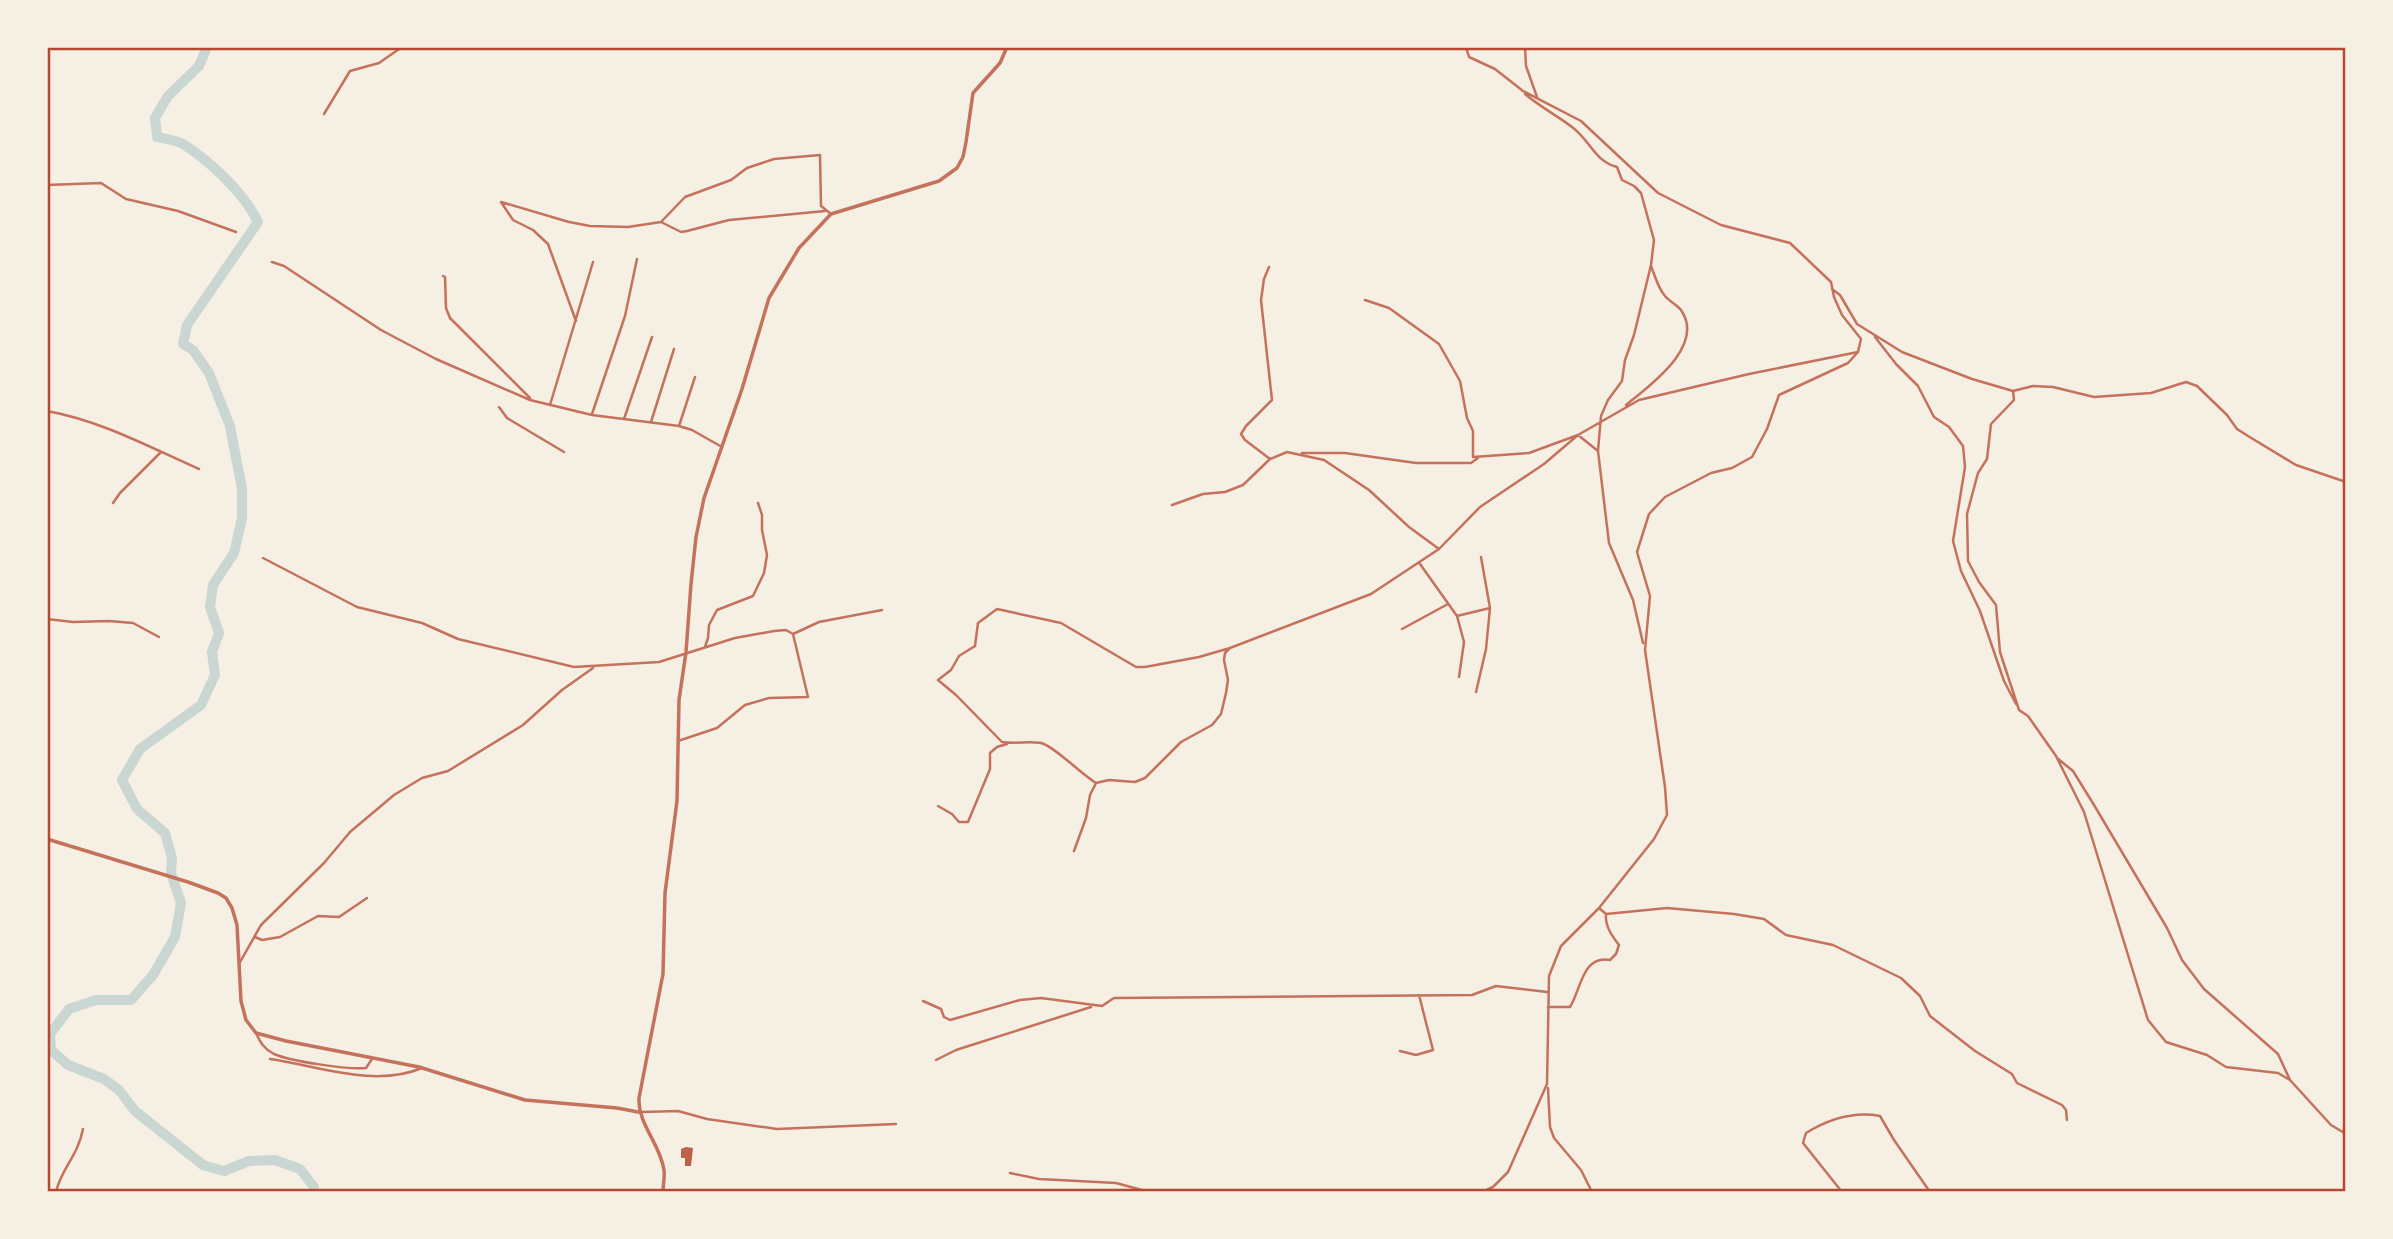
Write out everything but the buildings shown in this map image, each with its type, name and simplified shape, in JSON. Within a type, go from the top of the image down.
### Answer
[{"type":"street","points":[[324,114],[350,71],[379,63],[402,47]]},
{"type":"street","points":[[661,222],[681,232],[729,219],[829,213],[939,181],[957,168],[963,157],[973,93],[1000,63],[1007,47]]},
{"type":"street","points":[[1465,47],[1469,57],[1495,69],[1558,119],[1573,127],[1603,163],[1617,166],[1622,180],[1634,186],[1641,194],[1654,240],[1651,265],[1625,360],[1622,381],[1608,400],[1600,422],[1598,452],[1605,494],[1607,535],[1633,600],[1644,650],[1667,815],[1654,839],[1599,908],[1561,946],[1549,976],[1547,1084],[1550,1127],[1554,1138],[1581,1170],[1592,1192]]},
{"type":"street","points":[[1525,47],[1526,66],[1537,97]]},
{"type":"street","points":[[1523,91],[1581,121],[1658,193],[1721,225],[1790,243],[1830,282],[1842,315],[1861,340],[1858,352],[1848,363],[1779,395],[1768,429],[1752,457],[1732,468],[1711,473],[1665,497],[1649,514],[1637,552],[1650,596],[1644,650]]},
{"type":"street","points":[[576,321],[548,244],[533,230],[513,220],[501,202],[590,226],[628,228],[661,222],[685,197],[731,180],[747,168],[774,159],[820,155],[821,206],[829,213]]},
{"type":"street","points":[[47,185],[101,184],[126,199],[178,211],[236,232]]},
{"type":"street","points":[[663,1192],[664,1170],[654,1141],[638,1112],[663,974],[665,893],[677,801],[679,700],[696,537],[704,498],[769,298],[799,248],[829,213]]},
{"type":"street","points":[[592,415],[625,316],[637,259]]},
{"type":"street","points":[[272,262],[284,266],[359,316],[436,359],[533,400],[592,415],[679,426],[722,447]]},
{"type":"street","points":[[550,405],[593,262]]},
{"type":"street","points":[[1618,412],[1676,359],[1685,346],[1684,318],[1680,310],[1662,293],[1651,265]]},
{"type":"street","points":[[1269,267],[1261,300],[1272,400],[1241,434],[1270,459]]},
{"type":"street","points":[[443,276],[446,308],[450,318],[533,400]]},
{"type":"street","points":[[1832,289],[1840,295],[1857,324],[1902,352],[1972,379],[2013,391],[2033,386],[2053,387],[2094,397],[2151,393],[2186,382],[2197,386],[2227,415],[2237,429],[2296,464],[2346,482]]},
{"type":"street","points":[[1365,300],[1389,308],[1439,344],[1460,381],[1467,418],[1473,430],[1473,457],[1529,453],[1578,435]]},
{"type":"street","points":[[1874,334],[1881,347],[1919,386],[1934,417],[1949,427],[1963,446],[1965,467],[1953,541],[1961,570],[1980,611],[2004,681],[2019,710],[2028,716],[2056,757],[2084,812],[2148,1020],[2166,1042],[2207,1055],[2226,1067],[2278,1073],[2290,1080]]},
{"type":"street","points":[[624,419],[652,337]]},
{"type":"street","points":[[651,422],[674,349]]},
{"type":"street","points":[[1230,648],[1225,653],[1224,660],[1228,680],[1221,713],[1212,725],[1181,741],[1145,778],[1135,782],[1108,780],[1096,783],[1070,765],[1050,746],[1031,742],[1002,742],[938,680],[951,670],[959,656],[975,646],[978,623],[996,609],[1061,623],[1136,667],[1199,657],[1230,648],[1371,594],[1420,564],[1480,508],[1544,464],[1578,435],[1639,400],[1761,371],[1858,352]]},
{"type":"street","points":[[679,426],[695,377]]},
{"type":"street","points":[[2013,391],[2014,400],[1991,424],[1987,459],[1978,473],[1967,514],[1966,531],[1968,561],[1996,605],[2000,652],[2019,710]]},
{"type":"street","points":[[499,407],[507,418],[564,452]]},
{"type":"street","points":[[47,411],[81,418],[116,430],[199,469]]},
{"type":"street","points":[[1578,435],[1598,452]]},
{"type":"street","points":[[113,503],[161,452]]},
{"type":"street","points":[[1172,505],[1203,494],[1225,492],[1243,485],[1270,459],[1287,452],[1294,453],[1324,460],[1369,490],[1409,527],[1439,549]]},
{"type":"street","points":[[1294,453],[1345,453],[1416,463],[1471,463],[1478,458]]},
{"type":"street","points":[[705,647],[712,615],[717,610],[753,596],[765,573],[767,555],[758,503]]},
{"type":"street","points":[[1476,692],[1486,649],[1490,608],[1480,556]]},
{"type":"street","points":[[263,558],[357,607],[422,623],[458,639],[574,667],[659,662],[686,652],[774,631],[786,630],[793,634],[808,697],[769,698],[746,705],[717,728],[678,741]]},
{"type":"street","points":[[1420,564],[1457,615],[1464,642],[1459,677]]},
{"type":"street","points":[[1402,629],[1448,604]]},
{"type":"street","points":[[1457,615],[1490,608]]},
{"type":"street","points":[[793,634],[820,622],[882,610]]},
{"type":"street","points":[[47,619],[133,623],[159,637]]},
{"type":"street","points":[[239,964],[261,925],[324,863],[350,832],[394,795],[422,778],[449,771],[523,725],[562,690],[595,667]]},
{"type":"street","points":[[938,806],[959,822],[968,822],[990,769],[990,753],[997,747],[1010,743]]},
{"type":"street","points":[[2056,757],[2073,771],[2167,928],[2182,960],[2204,989],[2278,1054],[2290,1080],[2330,1125],[2346,1135]]},
{"type":"street","points":[[1074,851],[1096,783]]},
{"type":"street","points":[[47,839],[188,882],[226,898],[237,925],[241,1001],[246,1020],[261,1044],[272,1053],[350,1069],[366,1068],[372,1058]]},
{"type":"street","points":[[255,937],[262,940],[280,937],[318,916],[339,917],[367,898]]},
{"type":"street","points":[[1599,908],[1606,914],[1667,908],[1734,914],[1764,919],[1786,935],[1833,945],[1900,978],[1920,996],[1930,1016],[1975,1051],[2012,1074],[2017,1083],[2062,1105],[2066,1110],[2067,1120]]},
{"type":"street","points":[[1548,1006],[1570,1007],[1578,995],[1587,967],[1603,958],[1610,960],[1616,954],[1619,945],[1611,935],[1605,920],[1606,914]]},
{"type":"street","points":[[923,1001],[941,1009],[944,1017],[950,1020],[1020,1000],[1041,999],[1102,1006],[1114,998],[1472,995],[1496,986],[1548,992]]},
{"type":"street","points":[[1400,1051],[1416,1055],[1433,1050],[1419,995]]},
{"type":"street","points":[[936,1060],[956,1050],[1094,1006]]},
{"type":"street","points":[[256,1033],[422,1068],[525,1100],[638,1112],[678,1111],[707,1119],[777,1129],[896,1124]]},
{"type":"street","points":[[270,1059],[363,1076],[402,1074],[422,1068]]},
{"type":"street","points":[[1482,1192],[1493,1187],[1508,1172],[1547,1084]]},
{"type":"street","points":[[1842,1192],[1803,1143],[1806,1133],[1825,1122],[1865,1113],[1880,1116],[1930,1192]]},
{"type":"street","points":[[56,1192],[60,1179],[80,1144],[83,1129]]},
{"type":"street","points":[[1010,1173],[1039,1179],[1116,1183],[1149,1192]]},
{"type":"waterway","points":[[207,47],[199,66],[168,96],[155,118],[157,137],[180,143],[204,159],[236,189],[258,222],[187,325],[183,344],[193,350],[209,373],[230,426],[242,489],[242,518],[234,553],[213,585],[210,607],[219,633],[212,652],[215,675],[201,705],[140,749],[122,780],[137,809],[165,833],[172,858],[171,873],[181,903],[175,937],[153,975],[131,1000],[96,1000],[69,1009],[50,1034],[51,1050],[68,1065],[104,1079],[119,1090],[135,1111],[203,1165],[224,1171],[249,1161],[275,1160],[300,1169],[314,1187],[314,1192]]}]
